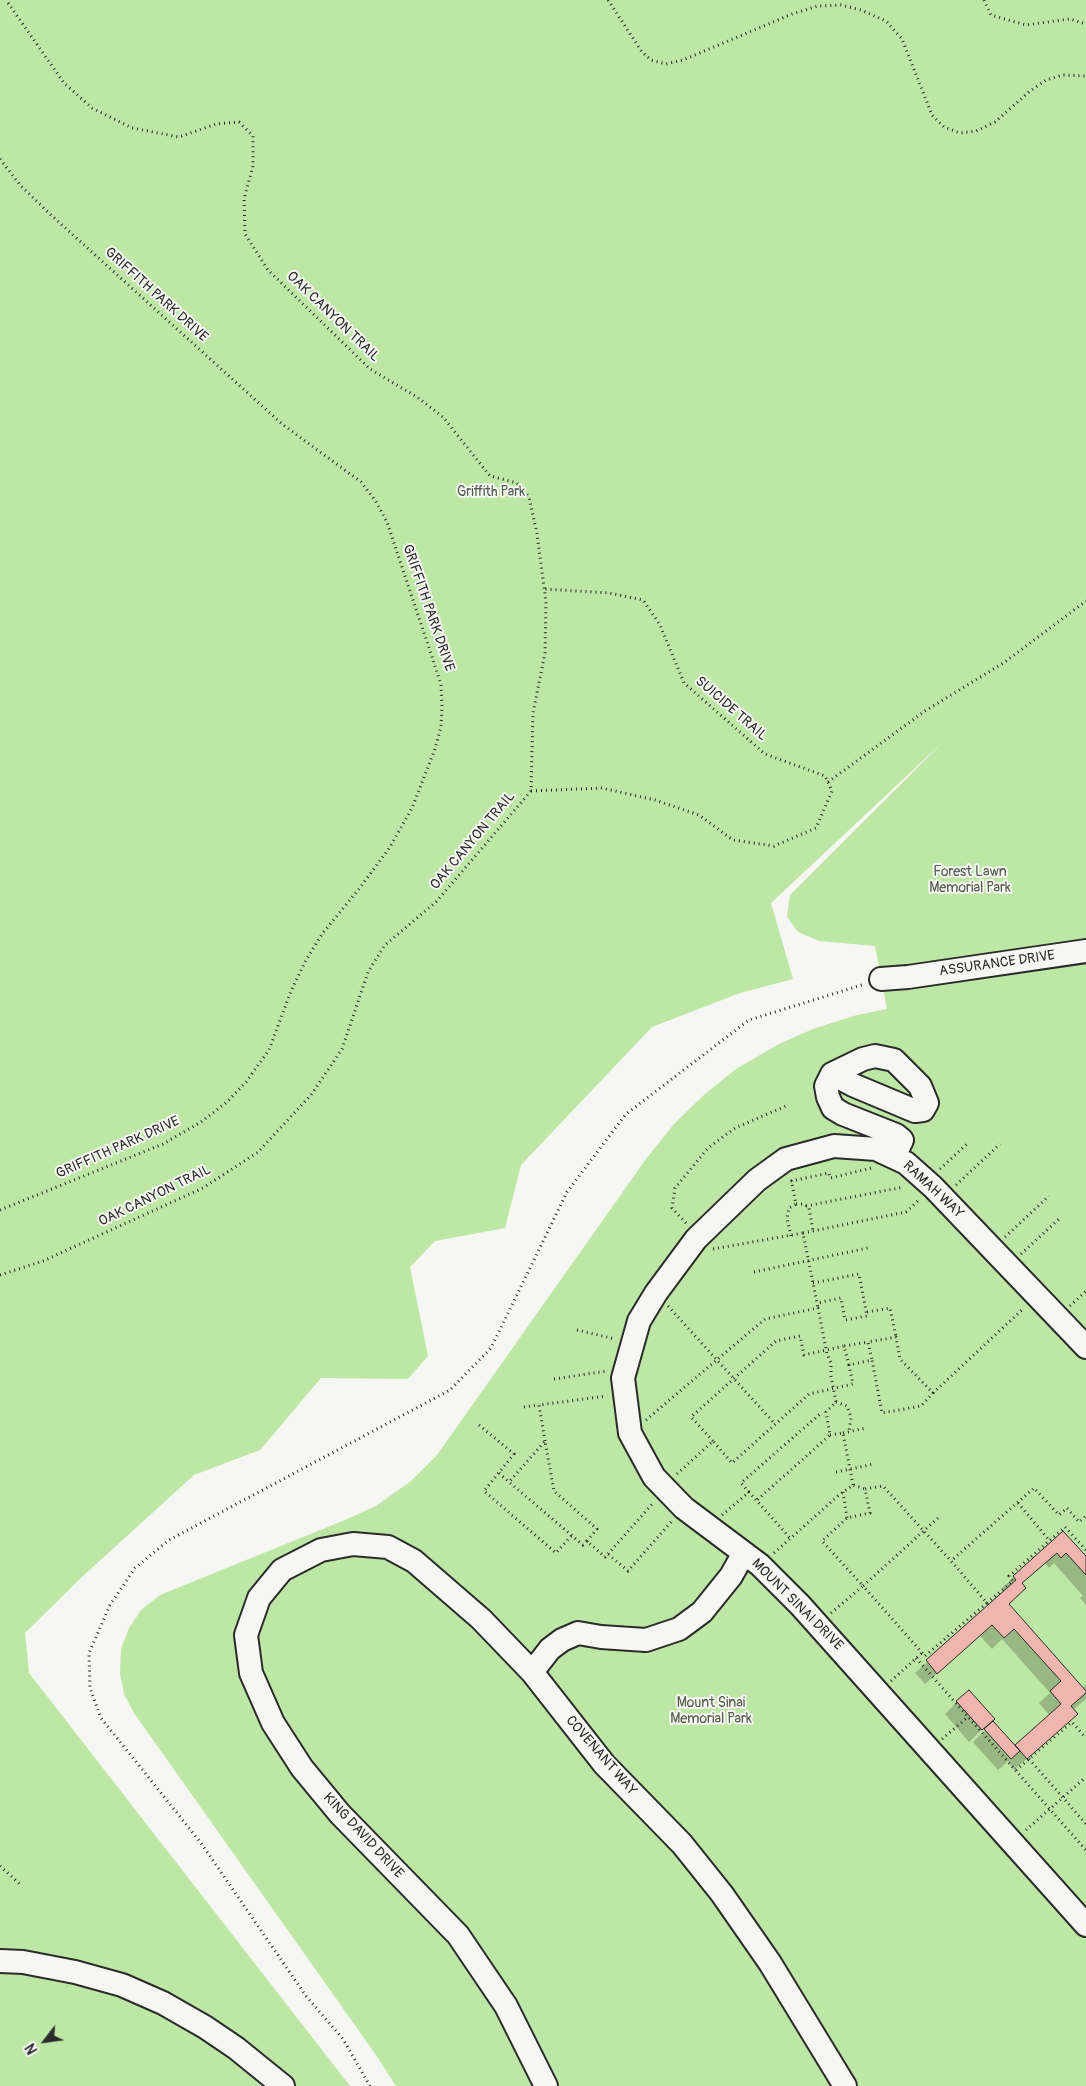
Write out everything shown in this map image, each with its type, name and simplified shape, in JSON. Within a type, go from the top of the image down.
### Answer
[{"type":"street","name":"ASSURANCE DRIVE","points":[[881,979],[908,977],[1086,951]]},
{"type":"street","points":[[832,1074],[826,1086],[833,1108],[843,1114],[896,1135],[902,1140],[894,1157]]},
{"type":"street","name":"RAMAH WAY","points":[[699,1236],[757,1180],[786,1159],[834,1146],[876,1149],[906,1163],[934,1188],[1086,1347]]},
{"type":"street","name":"MOUNT SINAI DRIVE","points":[[699,1236],[656,1293],[638,1321],[623,1378],[630,1433],[654,1478],[684,1508],[752,1559],[818,1624],[1086,1924]]},
{"type":"street","name":"COVENANT WAY","points":[[282,1570],[322,1550],[353,1544],[388,1547],[414,1561],[481,1619],[532,1672],[604,1764],[682,1844],[722,1894],[770,1963],[845,2086]]},
{"type":"street","points":[[532,1672],[550,1649],[562,1640],[578,1633],[601,1637],[646,1640],[679,1629],[702,1612],[731,1576],[752,1559]]},
{"type":"street","name":"KING DAVID DRIVE","points":[[282,1570],[259,1598],[246,1635],[251,1673],[273,1723],[302,1768],[340,1814],[458,1935],[506,2006],[546,2086]]},
{"type":"street","points":[[0,1961],[23,1962],[75,1972],[122,1986],[163,2003],[205,2027],[236,2048],[283,2086]]},
{"type":"path","name":"OAK CANYON TRAIL","points":[[0,1275],[43,1261],[203,1188],[258,1152],[311,1095],[342,1049],[368,972],[385,945],[436,902],[531,791],[533,714],[545,653],[544,589],[538,534],[529,497],[517,483],[490,476],[443,417],[417,397],[370,369],[268,270],[245,234],[244,199],[253,166],[253,136],[239,122],[216,124],[179,137],[132,128],[92,108],[64,83],[6,0]]},
{"type":"path","points":[[608,0],[642,52],[651,60],[666,64],[683,60],[792,14],[818,6],[841,5],[861,10],[886,21],[902,38],[932,115],[944,127],[960,133],[976,131],[995,122],[1030,91],[1046,80],[1063,75],[1086,76]]},
{"type":"path","points":[[984,0],[991,15],[1026,25],[1070,19],[1086,24]]},
{"type":"path","name":"GRIFFITH PARK DRIVE","points":[[0,159],[20,185],[50,215],[282,424],[361,482],[375,500],[387,522],[441,684],[442,707],[441,727],[435,749],[412,808],[390,847],[318,941],[291,992],[269,1050],[246,1082],[227,1102],[202,1122],[163,1144],[0,1210]]},
{"type":"path","name":"SUICIDE TRAIL","points":[[544,589],[609,593],[643,600],[660,625],[684,683],[765,754],[825,776],[828,782]]},
{"type":"path","points":[[531,791],[602,788],[655,800],[699,815],[733,840],[774,846],[816,828],[832,791],[828,782],[925,711],[1005,662],[1086,600]]},
{"type":"path","points":[[370,2086],[343,2039],[306,1996],[201,1843],[101,1718],[90,1688],[89,1653],[110,1605],[135,1568],[169,1540],[450,1390],[491,1348],[567,1192],[626,1114],[749,1020],[881,979]]},
{"type":"path","points":[[699,1236],[672,1208],[676,1188],[708,1148],[735,1128],[786,1106]]},
{"type":"path","points":[[791,1236],[787,1218],[789,1208],[796,1204],[804,1204],[806,1206],[934,1188],[968,1143]]},
{"type":"path","points":[[685,1253],[813,1232],[906,1212],[934,1188],[1000,1144]]},
{"type":"path","points":[[791,1181],[829,1173],[830,1178],[886,1165],[894,1157]]},
{"type":"path","points":[[786,1159],[796,1204]]},
{"type":"path","points":[[992,1248],[1049,1196]]},
{"type":"path","points":[[806,1206],[809,1208],[813,1232]]},
{"type":"path","points":[[1008,1266],[1059,1219]]},
{"type":"path","points":[[803,1233],[831,1363],[836,1402]]},
{"type":"path","points":[[754,1272],[868,1248]]},
{"type":"path","points":[[630,1433],[765,1319],[841,1298],[845,1320],[867,1316],[859,1274],[813,1283]]},
{"type":"path","points":[[656,1293],[775,1424]]},
{"type":"path","points":[[868,1342],[882,1413],[921,1406],[1037,1296]]},
{"type":"path","points":[[867,1312],[890,1308],[900,1359],[933,1393]]},
{"type":"path","points":[[577,1330],[632,1344]]},
{"type":"path","points":[[844,1346],[852,1384],[809,1394],[732,1462],[691,1417],[776,1341],[800,1336],[804,1355],[844,1346],[896,1337]]},
{"type":"path","points":[[849,1365],[872,1360]]},
{"type":"path","points":[[554,1379],[626,1368]]},
{"type":"path","points":[[524,1407],[625,1393]]},
{"type":"path","points":[[836,1402],[847,1406],[851,1417],[849,1432]]},
{"type":"path","points":[[830,1435],[826,1412],[836,1402]]},
{"type":"path","points":[[499,1473],[583,1545],[597,1529],[554,1491],[539,1405]]},
{"type":"path","points":[[790,1538],[741,1483],[820,1414]]},
{"type":"path","points":[[479,1425],[514,1454],[484,1491],[556,1553],[572,1535]]},
{"type":"path","points":[[756,1501],[830,1435],[866,1428]]},
{"type":"path","points":[[843,1433],[853,1485]]},
{"type":"path","points":[[510,1482],[545,1441]]},
{"type":"path","points":[[587,1541],[605,1557],[664,1487],[712,1441]]},
{"type":"path","points":[[836,1472],[874,1464]]},
{"type":"path","points":[[853,1485],[865,1489],[883,1486],[987,1603]]},
{"type":"path","points":[[752,1559],[790,1538],[853,1485]]},
{"type":"path","points":[[951,1561],[1034,1488],[1059,1515],[1067,1508],[1079,1522],[1086,1516]]},
{"type":"path","points":[[865,1489],[870,1513],[847,1518],[822,1541],[926,1656],[1013,1581],[1009,1576],[1065,1527],[1086,1550]]},
{"type":"path","points":[[709,1528],[748,1492]]},
{"type":"path","points":[[843,1492],[847,1518]]},
{"type":"path","points":[[1018,1504],[1050,1540]]},
{"type":"path","points":[[608,1554],[628,1571],[684,1508]]},
{"type":"path","points":[[818,1624],[938,1518]]},
{"type":"path","points":[[879,1692],[922,1653]]},
{"type":"path","points":[[916,1658],[1085,1848]]},
{"type":"path","points":[[930,1750],[968,1717]]},
{"type":"path","points":[[1016,1770],[1072,1722],[1086,1738]]},
{"type":"path","points":[[1029,1759],[1086,1824]]},
{"type":"path","points":[[1013,1842],[1086,1777]]},
{"type":"path","points":[[0,1866],[22,1886]]},
{"type":"green space","points":[[0,0],[1086,0],[1086,2086],[396,2086],[134,1713],[124,1694],[120,1674],[121,1649],[129,1628],[141,1610],[160,1595],[376,1506],[411,1481],[437,1455],[646,1159],[674,1124],[705,1094],[736,1069],[779,1044],[813,1029],[857,1015],[887,1009],[875,946],[819,941],[798,932],[787,917],[790,895],[944,741],[771,903],[793,979],[740,993],[652,1027],[521,1165],[505,1228],[435,1241],[410,1267],[428,1356],[408,1379],[321,1378],[260,1450],[194,1475],[83,1576],[25,1633],[29,1673],[350,2086],[0,2086]]},
{"type":"building","points":[[1063,1531],[1086,1556],[1086,1575],[1066,1553],[1061,1558],[1057,1553],[1022,1583],[1026,1588],[1009,1604],[1086,1693],[1071,1706],[1078,1714],[1027,1759],[1015,1745],[1061,1704],[1050,1691],[1061,1681],[1014,1629],[1004,1638],[992,1625],[937,1674],[926,1660],[1016,1580],[1013,1576]]},
{"type":"building","points":[[969,1690],[995,1719],[982,1730],[956,1701]]},
{"type":"building","points":[[993,1721],[1020,1751],[1011,1759],[984,1729]]},
{"type":"park label","name":"Griffith Park","points":[[491,492]]},
{"type":"park label","name":"Forest Lawn Memorial Park","points":[[970,880]]},
{"type":"park label","name":"Mount Sinai Memorial Park","points":[[711,1712]]}]
